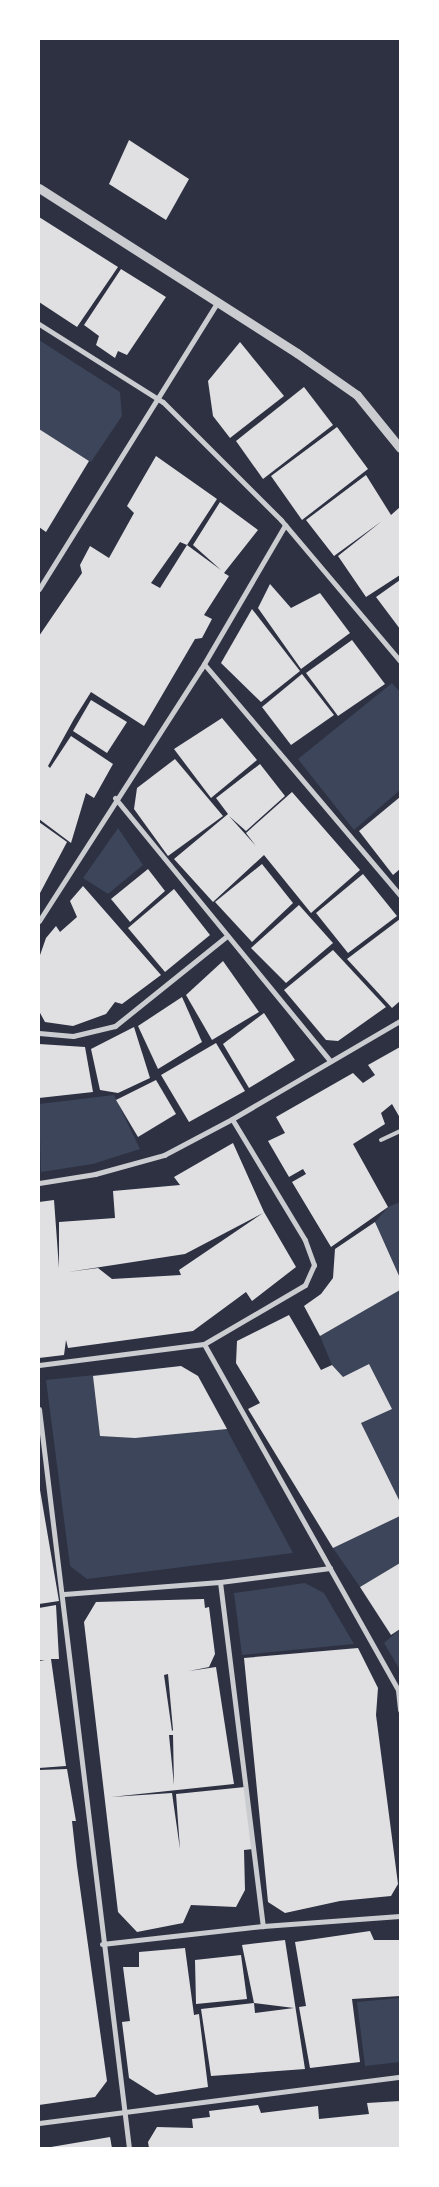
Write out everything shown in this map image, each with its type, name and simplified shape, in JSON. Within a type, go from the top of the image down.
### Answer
[{"type":"street","points":[[39,188],[297,353],[357,396],[400,448]]},
{"type":"street","points":[[39,589],[217,303]]},
{"type":"street","points":[[39,324],[157,398],[285,525],[400,661]]},
{"type":"street","points":[[39,921],[115,798],[204,664],[285,525]]},
{"type":"street","points":[[204,664],[400,895]]},
{"type":"street","points":[[115,798],[330,1061]]},
{"type":"street","points":[[39,1033],[73,1036],[115,1026],[227,936]]},
{"type":"street","points":[[39,1184],[95,1174],[164,1154],[232,1119],[400,1020]]},
{"type":"street","points":[[39,1365],[204,1344],[305,1285],[314,1265],[305,1240],[232,1119]]},
{"type":"street","points":[[204,1344],[398,1690],[400,1710]]},
{"type":"street","points":[[39,1409],[64,1594],[102,1944],[129,2148]]},
{"type":"street","points":[[64,1594],[220,1582],[330,1568]]},
{"type":"street","points":[[220,1582],[263,1926]]},
{"type":"street","points":[[102,1944],[263,1926],[400,1916]]},
{"type":"street","points":[[39,2123],[400,2077]]},
{"type":"lane","points":[[381,1140],[400,1131]]},
{"type":"shaded area","points":[[39,340],[120,392],[122,416],[91,462],[39,429]]},
{"type":"shaded area","points":[[392,683],[400,692],[400,790],[354,830],[298,759]]},
{"type":"shaded area","points":[[118,828],[143,865],[108,894],[83,878]]},
{"type":"shaded area","points":[[114,1095],[140,1149],[93,1164],[41,1172],[39,1104]]},
{"type":"shaded area","points":[[400,1202],[400,1278],[375,1222],[388,1207]]},
{"type":"shaded area","points":[[400,1290],[400,1502],[361,1423],[391,1408],[369,1364],[343,1377],[332,1365],[320,1336]]},
{"type":"shaded area","points":[[181,1366],[198,1376],[293,1553],[87,1579],[70,1566],[46,1380]]},
{"type":"shaded area","points":[[400,1516],[400,1563],[360,1587],[333,1548]]},
{"type":"shaded area","points":[[305,1583],[324,1593],[354,1644],[242,1655],[234,1593]]},
{"type":"shaded area","points":[[400,1629],[400,1670],[384,1643]]},
{"type":"shaded area","points":[[400,1998],[400,2062],[365,2066],[357,2002]]},
{"type":"building","points":[[129,140],[189,179],[166,220],[109,184]]},
{"type":"building","points":[[39,217],[118,267],[77,327],[39,302]]},
{"type":"building","points":[[121,269],[166,297],[127,355],[118,351],[115,358],[96,345],[99,336],[84,325]]},
{"type":"building","points":[[240,342],[284,396],[230,438],[213,416],[208,381]]},
{"type":"building","points":[[304,387],[333,425],[263,479],[236,441]]},
{"type":"building","points":[[337,427],[368,469],[302,520],[271,476]]},
{"type":"building","points":[[39,429],[89,461],[46,532],[39,527]]},
{"type":"building","points":[[156,456],[217,499],[187,545],[221,570],[193,545],[220,502],[258,530],[224,573],[229,576],[204,615],[212,619],[202,638],[195,639],[144,726],[91,692],[74,719],[48,766],[50,768],[71,736],[113,764],[94,798],[86,793],[71,843],[39,819],[39,636],[82,573],[80,565],[90,546],[109,558],[134,513],[127,506]],"holes":[[[180,542],[187,545],[160,588],[151,583]]]},
{"type":"building","points":[[366,475],[391,515],[400,507],[400,575],[366,597],[338,556],[382,521],[334,556],[306,520]]},
{"type":"building","points":[[400,580],[400,629],[376,597]]},
{"type":"building","points":[[270,584],[291,608],[320,593],[350,633],[301,669],[258,608]]},
{"type":"building","points":[[252,609],[300,671],[261,702],[221,663]]},
{"type":"building","points":[[352,640],[385,684],[338,716],[306,673]]},
{"type":"building","points":[[302,674],[334,715],[291,745],[262,707]]},
{"type":"building","points":[[91,700],[127,722],[107,753],[73,731]]},
{"type":"building","points":[[222,718],[257,760],[211,798],[174,749]]},
{"type":"building","points":[[175,759],[223,816],[168,856],[134,809],[137,788]]},
{"type":"building","points":[[260,764],[285,796],[246,831],[229,816],[256,846],[246,833],[292,792],[360,870],[311,913],[264,855],[213,902],[174,859],[228,814],[216,798]]},
{"type":"building","points":[[400,797],[400,869],[393,875],[359,831]]},
{"type":"building","points":[[39,822],[67,842],[39,895]]},
{"type":"building","points":[[262,864],[293,903],[252,942],[215,902]]},
{"type":"building","points":[[148,869],[165,891],[130,922],[111,899]]},
{"type":"building","points":[[363,874],[397,916],[348,953],[316,913]]},
{"type":"building","points":[[83,886],[161,975],[122,1004],[115,1002],[106,1014],[73,1026],[45,1022],[39,1011],[39,958],[46,938],[56,926],[60,932],[77,917],[70,901]]},
{"type":"building","points":[[174,889],[210,935],[165,972],[128,928]]},
{"type":"building","points":[[299,905],[333,943],[286,983],[251,948]]},
{"type":"building","points":[[400,919],[400,1001],[392,1008],[347,959]]},
{"type":"building","points":[[333,950],[386,1007],[338,1041],[326,1040],[284,990]]},
{"type":"building","points":[[223,961],[259,1012],[212,1040],[186,995]]},
{"type":"building","points":[[182,997],[202,1042],[158,1069],[138,1026]]},
{"type":"building","points":[[264,1013],[295,1060],[249,1088],[223,1044]]},
{"type":"building","points":[[134,1027],[150,1078],[118,1093],[100,1090],[91,1049]]},
{"type":"building","points":[[216,1043],[245,1091],[189,1122],[161,1075]]},
{"type":"building","points":[[39,1044],[85,1047],[93,1092],[39,1098]]},
{"type":"building","points":[[400,1047],[400,1118],[392,1104],[381,1113],[385,1124],[353,1144],[388,1207],[331,1247],[292,1182],[306,1174],[303,1169],[289,1177],[268,1141],[285,1133],[276,1117],[353,1073],[363,1083],[375,1075],[368,1065]]},
{"type":"building","points":[[156,1080],[176,1114],[138,1137],[116,1100]]},
{"type":"building","points":[[233,1143],[264,1212],[296,1267],[252,1301],[246,1292],[193,1331],[68,1348],[66,1340],[64,1355],[39,1358],[39,1202],[54,1200],[59,1268],[59,1222],[115,1218],[113,1191],[180,1185],[174,1177]],"holes":[[[263,1213],[179,1270],[181,1275],[112,1279],[98,1268],[68,1272],[185,1254]]]},
{"type":"building","points":[[375,1222],[400,1278],[400,1290],[320,1336],[304,1306],[321,1294],[333,1278],[335,1249]]},
{"type":"building","points":[[289,1315],[321,1370],[332,1365],[343,1377],[369,1364],[392,1409],[361,1423],[400,1502],[400,1516],[333,1548],[248,1409],[260,1403],[236,1363],[237,1341]]},
{"type":"building","points":[[181,1366],[198,1376],[227,1429],[135,1438],[100,1436],[93,1376]]},
{"type":"building","points":[[39,1484],[59,1601],[39,1604]]},
{"type":"building","points":[[400,1563],[400,1629],[391,1635],[360,1587]]},
{"type":"building","points":[[204,1599],[205,1608],[209,1607],[215,1654],[209,1667],[189,1671],[216,1667],[234,1784],[111,1797],[172,1793],[180,1849],[176,1794],[245,1787],[253,1849],[244,1850],[245,1890],[236,1907],[191,1905],[183,1923],[137,1932],[118,1912],[84,1622],[96,1602]],"holes":[[[168,1674],[173,1730],[172,1731],[164,1675]],[[169,1735],[173,1735],[174,1785]]]},
{"type":"building","points":[[56,1605],[59,1659],[51,1659],[66,1766],[39,1768],[39,1661],[45,1660],[39,1660],[39,1608]]},
{"type":"building","points":[[358,1648],[378,1688],[376,1715],[398,1884],[391,1896],[340,1901],[285,1913],[268,1902],[244,1658]]},
{"type":"building","points":[[67,1769],[76,1821],[72,1821],[77,1866],[107,2081],[95,2097],[39,2105],[39,1770]]},
{"type":"building","points":[[370,1931],[374,1940],[400,1940],[400,1996],[352,1999],[360,2062],[310,2068],[299,2007],[306,2006],[295,1942]]},
{"type":"building","points":[[285,1940],[305,2069],[211,2076],[201,2009],[254,2003],[242,1945]],"holes":[[[254,2003],[294,2008],[255,2013]]]},
{"type":"building","points":[[185,1948],[194,2015],[199,2014],[208,2087],[156,2095],[129,2078],[122,2022],[130,2021],[123,1967],[139,1967],[139,1952]]},
{"type":"building","points":[[241,1955],[247,1999],[196,2004],[195,1960]]},
{"type":"building","points":[[400,2101],[400,2148],[149,2148],[148,2142],[157,2127],[193,2128],[192,2119],[210,2117],[209,2111],[258,2105],[261,2113],[318,2106],[319,2119],[369,2114],[367,2103]]},
{"type":"building","points":[[110,2137],[112,2148],[51,2148],[51,2147]]}]
